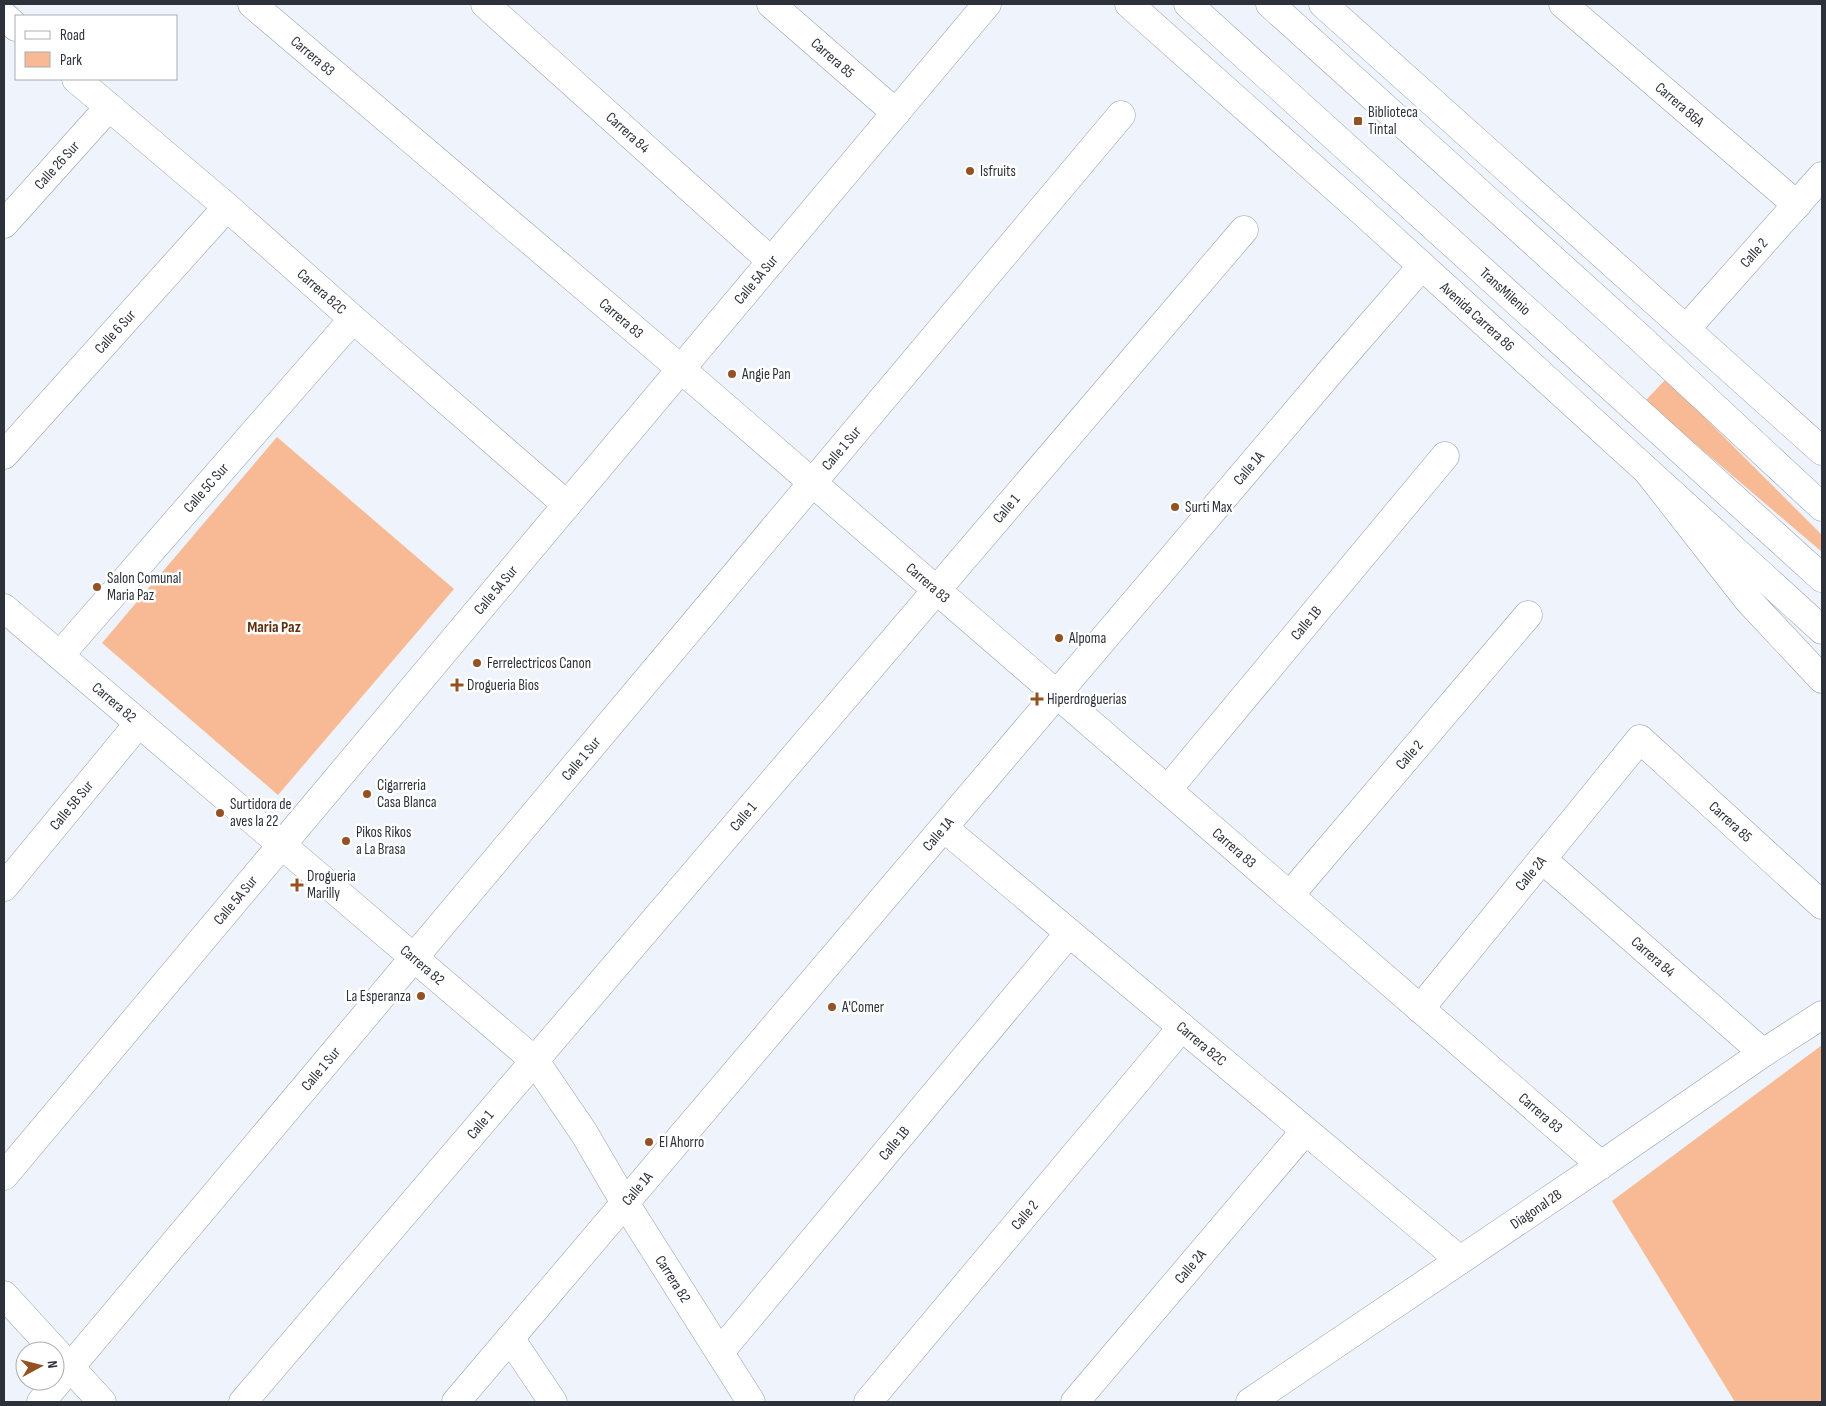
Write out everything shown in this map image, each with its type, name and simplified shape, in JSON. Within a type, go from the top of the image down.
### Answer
[{"type":"main road","name":"Carrera 83","points":[[252,4],[681,368],[1601,1165]]},
{"type":"main road","name":"Carrera 84","points":[[485,4],[771,261]]},
{"type":"main road","name":"Carrera 85","points":[[771,4],[896,113]]},
{"type":"main road","name":"Calle 5A Sur","points":[[4,1176],[987,4]]},
{"type":"main road","name":"Avenida Carrera 86","points":[[1129,4],[1422,266],[1822,630]]},
{"type":"main road","name":"TransMilenio","points":[[1188,4],[1822,578]]},
{"type":"main road","points":[[1270,4],[1645,342],[1822,508]]},
{"type":"main road","points":[[1323,4],[1822,451]]},
{"type":"main road","name":"Carrera 86A","points":[[1562,4],[1797,205]]},
{"type":"main road","points":[[4,16],[15,26]]},
{"type":"main road","name":"Carrera 82C","points":[[77,80],[227,207],[567,505]]},
{"type":"main road","name":"Calle 26 Sur","points":[[4,224],[109,107]]},
{"type":"main road","name":"Calle 1 Sur","points":[[41,1402],[1121,115]]},
{"type":"main road","name":"Calle 2","points":[[1686,329],[1822,176]]},
{"type":"main road","name":"Calle 6 Sur","points":[[4,455],[227,207]]},
{"type":"main road","name":"Calle 1","points":[[243,1402],[1244,230]]},
{"type":"main road","name":"Calle 1A","points":[[456,1402],[1422,266]]},
{"type":"main road","name":"Calle 5C Sur","points":[[60,655],[353,319]]},
{"type":"main road","points":[[1752,389],[1822,438]]},
{"type":"main road","name":"Calle 1B","points":[[1168,790],[1446,456]]},
{"type":"main road","points":[[1648,472],[1748,600],[1786,643],[1822,678]]},
{"type":"main road","name":"Carrera 82","points":[[4,608],[535,1061],[584,1133],[625,1203],[751,1402]]},
{"type":"main road","name":"Calle 2","points":[[1290,895],[1528,615]]},
{"type":"main road","name":"Calle 5B Sur","points":[[8,874],[139,724]]},
{"type":"main road","name":"Carrera 85","points":[[1640,739],[1822,905]]},
{"type":"main road","name":"Calle 2A","points":[[1420,1009],[1640,739]]},
{"type":"main road","name":"Carrera 82C","points":[[944,828],[1460,1260]]},
{"type":"main road","name":"Carrera 84","points":[[1542,859],[1763,1053]]},
{"type":"main road","name":"Calle 1B","points":[[720,1352],[1069,932]]},
{"type":"main road","name":"Diagonal 2B","points":[[1250,1402],[1763,1053],[1822,1015]]},
{"type":"main road","name":"Calle 2","points":[[868,1402],[1182,1027]]},
{"type":"main road","name":"Calle 2A","points":[[1075,1402],[1305,1131]]},
{"type":"main road","points":[[4,1295],[102,1402]]},
{"type":"main road","points":[[510,1338],[553,1402]]},
{"type":"green space","points":[[1666,379],[1822,535],[1822,552],[1645,401]]},
{"type":"green space","points":[[277,437],[454,589],[278,795],[102,643]]},
{"type":"green space","points":[[1822,1045],[1822,1402],[1735,1402],[1612,1201]]},
{"type":"place","name":"Biblioteca Tintal","points":[[1358,121]]},
{"type":"place","name":"Isfruits","points":[[970,171]]},
{"type":"place","name":"Angie Pan","points":[[732,374]]},
{"type":"place","name":"Surti Max","points":[[1175,507]]},
{"type":"place","name":"Salon Comunal Maria Paz","points":[[97,587]]},
{"type":"place","name":"Alpoma","points":[[1059,638]]},
{"type":"place","name":"Ferrelectricos Canon","points":[[477,663]]},
{"type":"place","name":"Drogueria Bios","points":[[457,685]]},
{"type":"place","name":"Hiperdroguerias","points":[[1037,699]]},
{"type":"place","name":"Cigarreria Casa Blanca","points":[[367,794]]},
{"type":"place","name":"Surtidora de aves la 22","points":[[220,813]]},
{"type":"place","name":"Pikos Rikos a La Brasa","points":[[346,841]]},
{"type":"place","name":"Drogueria Marilly","points":[[297,885]]},
{"type":"place","name":"La Esperanza","points":[[421,996]]},
{"type":"place","name":"A'Comer","points":[[832,1007]]},
{"type":"place","name":"El Ahorro","points":[[649,1142]]},
{"type":"district","name":"Maria Paz","points":[[274,626]]}]
